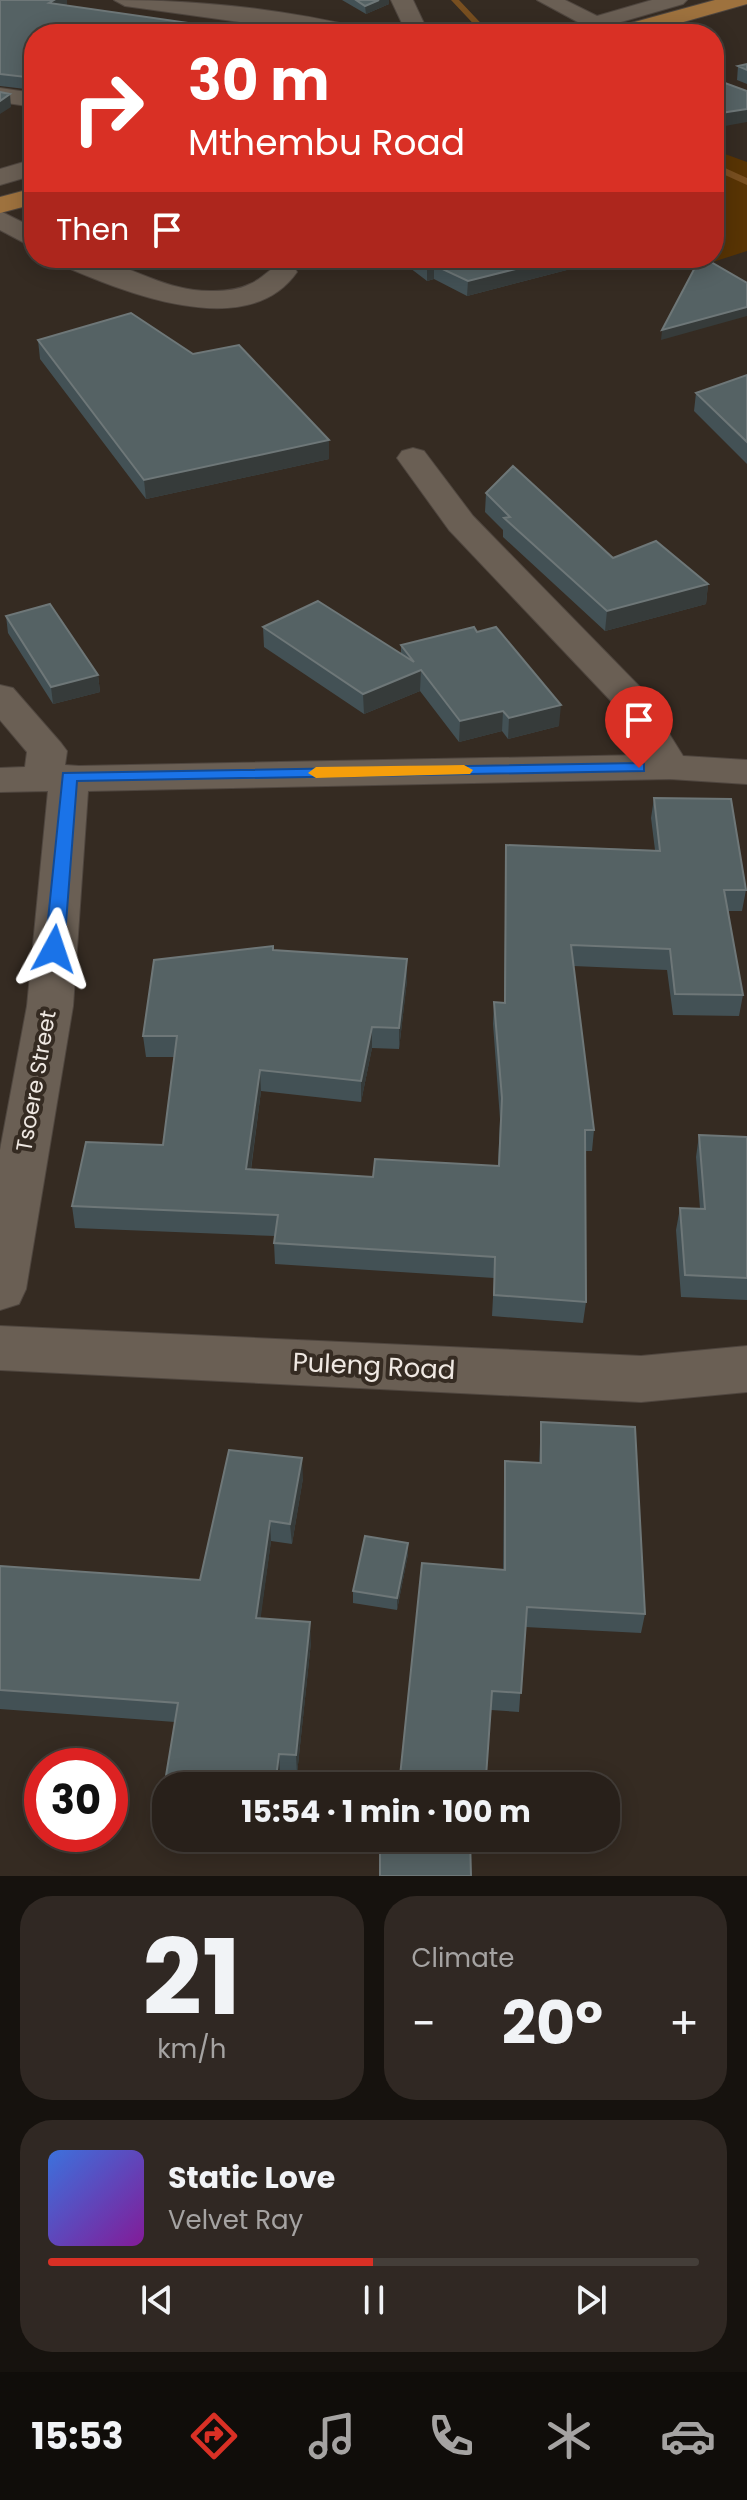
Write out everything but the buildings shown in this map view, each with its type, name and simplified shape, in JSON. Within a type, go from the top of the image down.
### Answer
[{"type":"main road","points":[[637,24],[739,0]]},
{"type":"main road","points":[[0,205],[24,199]]},
{"type":"street","points":[[125,0],[307,24]]},
{"type":"street","points":[[402,0],[413,24]]},
{"type":"street","points":[[548,0],[598,24]]},
{"type":"street","points":[[624,24],[676,0]]},
{"type":"street","points":[[0,95],[24,99]]},
{"type":"street","points":[[0,177],[24,170]]},
{"type":"street","points":[[0,219],[24,234]]},
{"type":"street","points":[[93,268],[121,280],[212,301],[261,290],[274,283],[283,272]]},
{"type":"street","points":[[413,458],[461,523],[627,695],[670,767]]},
{"type":"street","name":"Tsoere Street","points":[[0,696],[47,751],[57,777],[50,1006],[0,1289]]},
{"type":"street","points":[[0,780],[670,767],[747,772]]},
{"type":"street","name":"Puleng Road","points":[[0,1348],[641,1379],[747,1369]]},
{"type":"shaded area","points":[[724,154],[747,162],[747,251],[724,258]]},
{"type":"waterway","points":[[455,0],[478,24]]},
{"type":"waterway","points":[[724,171],[747,182]]},
{"type":"slow traffic","points":[[316,773],[464,770]]},
{"type":"route","points":[[54,949],[69,776],[639,768]]}]
